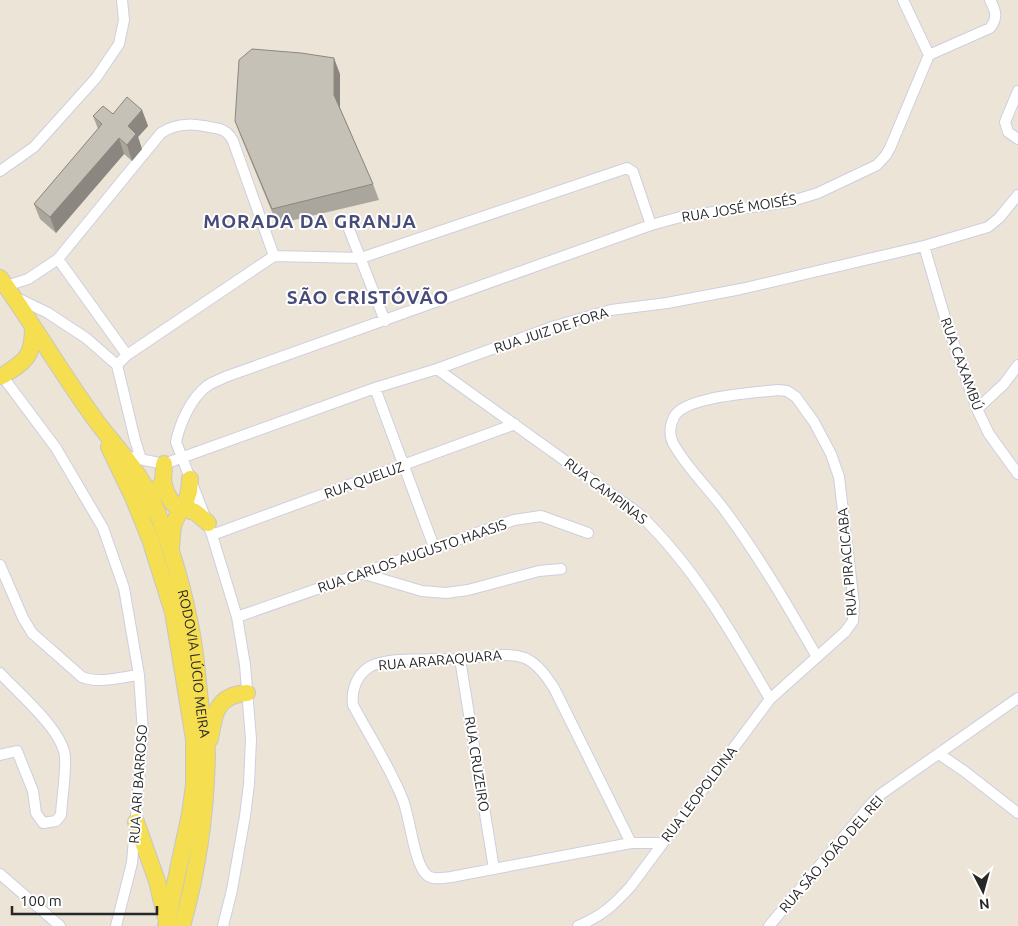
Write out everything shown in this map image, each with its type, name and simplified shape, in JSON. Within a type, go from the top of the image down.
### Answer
[{"type":"main road","name":"RODOVIA LÚCIO MEIRA","points":[[6,287],[97,422],[125,456],[151,498],[171,553],[194,641],[207,751],[206,796],[196,868],[176,925]]},
{"type":"main road","points":[[24,362],[32,343],[33,327]]},
{"type":"main road","points":[[1,375],[24,362],[46,361],[57,363]]},
{"type":"main road","name":"RODOVIA LÚCIO MEIRA","points":[[97,422],[133,497],[150,539],[173,612],[189,700],[194,740],[194,786],[176,925]]},
{"type":"main road","points":[[164,464],[163,482],[166,494],[173,504],[195,512],[210,529]]},
{"type":"main road","points":[[171,553],[173,525],[190,491],[190,479]]},
{"type":"main road","points":[[163,482],[151,498],[152,519],[172,582],[173,612]]},
{"type":"main road","points":[[207,751],[214,715],[218,708],[231,696],[247,694]]},
{"type":"main road","points":[[136,822],[162,900],[176,925]]},
{"type":"street","points":[[0,171],[34,147],[96,78],[119,44],[124,20],[122,0]]},
{"type":"street","points":[[903,0],[929,55],[990,28],[996,20],[990,0]]},
{"type":"street","name":"RUA JOSÉ MOISÉS","points":[[223,926],[232,890],[245,816],[249,784],[250,739],[245,665],[237,617],[210,529],[176,442],[184,419],[193,403],[208,386],[226,377],[652,225],[684,216],[789,202],[818,194],[877,165],[886,155],[929,55]]},
{"type":"street","points":[[1018,91],[1005,122],[1008,132],[1018,139]]},
{"type":"street","points":[[6,287],[28,279],[58,258],[161,133],[179,125],[190,123],[220,128],[230,136],[274,256]]},
{"type":"street","points":[[117,365],[127,355],[274,256],[361,258],[627,168],[633,172],[652,225]]},
{"type":"street","name":"RUA JUIZ DE FORA","points":[[164,464],[376,388],[438,369],[555,326],[610,310],[667,303],[741,289],[924,246],[988,226],[999,218],[1018,195]]},
{"type":"street","points":[[347,224],[384,321]]},
{"type":"street","name":"RUA CAXAMBÚ","points":[[924,246],[946,321],[977,409],[989,434],[1018,474]]},
{"type":"street","points":[[58,258],[127,355]]},
{"type":"street","points":[[6,287],[86,338],[117,365],[141,459]]},
{"type":"street","points":[[977,409],[1004,384],[1018,365]]},
{"type":"street","name":"RUA CAMPINAS","points":[[438,369],[638,513],[657,531],[694,576],[728,626],[770,699]]},
{"type":"street","name":"RUA ARI BARROSO","points":[[1,375],[56,448],[103,528],[124,588],[139,675],[143,733],[132,863],[116,926]]},
{"type":"street","points":[[376,388],[434,547]]},
{"type":"street","name":"RUA PIRACICABA","points":[[778,390],[787,391],[796,397],[805,409],[832,454],[840,477],[854,604],[853,621],[845,632],[817,657],[726,511],[684,461],[672,440],[670,431],[674,417],[680,410],[693,402],[778,390]]},
{"type":"street","name":"RUA QUELUZ","points":[[210,529],[404,465],[515,424]]},
{"type":"street","points":[[125,456],[164,464]]},
{"type":"street","name":"RUA CARLOS AUGUSTO HAASIS","points":[[237,617],[514,520],[541,516],[588,533]]},
{"type":"street","points":[[0,565],[23,618],[32,633],[82,677],[98,680],[139,675]]},
{"type":"street","points":[[361,573],[422,591],[446,593],[468,590],[539,571],[561,569]]},
{"type":"street","name":"RUA ARARAQUARA","points":[[631,843],[554,688],[543,672],[532,662],[523,657],[506,654],[460,659],[392,661],[376,664],[361,674],[354,686],[353,705],[397,786],[404,803],[421,865],[426,875],[435,879],[443,878],[631,843],[663,843]]},
{"type":"street","name":"RUA LEOPOLDINA","points":[[578,926],[599,916],[615,904],[631,886],[770,699],[817,657]]},
{"type":"street","name":"RUA CRUZEIRO","points":[[460,659],[494,869]]},
{"type":"street","points":[[0,673],[54,731],[63,747],[65,758],[61,815],[56,821],[43,823],[39,819],[33,792],[16,751],[0,755]]},
{"type":"street","name":"RUA SÃO JOÃO DEL REI","points":[[769,926],[881,794],[1018,698]]},
{"type":"street","points":[[939,754],[1018,813]]},
{"type":"street","points":[[0,874],[60,926]]},
{"type":"building","points":[[252,49],[334,58],[334,95],[373,184],[272,209],[235,121],[239,60]]},
{"type":"building","points":[[127,97],[142,110],[128,126],[136,134],[127,145],[119,138],[50,217],[34,204],[102,124],[93,116],[103,106],[113,114]]},
{"type":"district","name":"MORADA DA GRANJA","points":[[310,221]]},
{"type":"district","name":"SÃO CRISTÓVÃO","points":[[368,297]]}]
